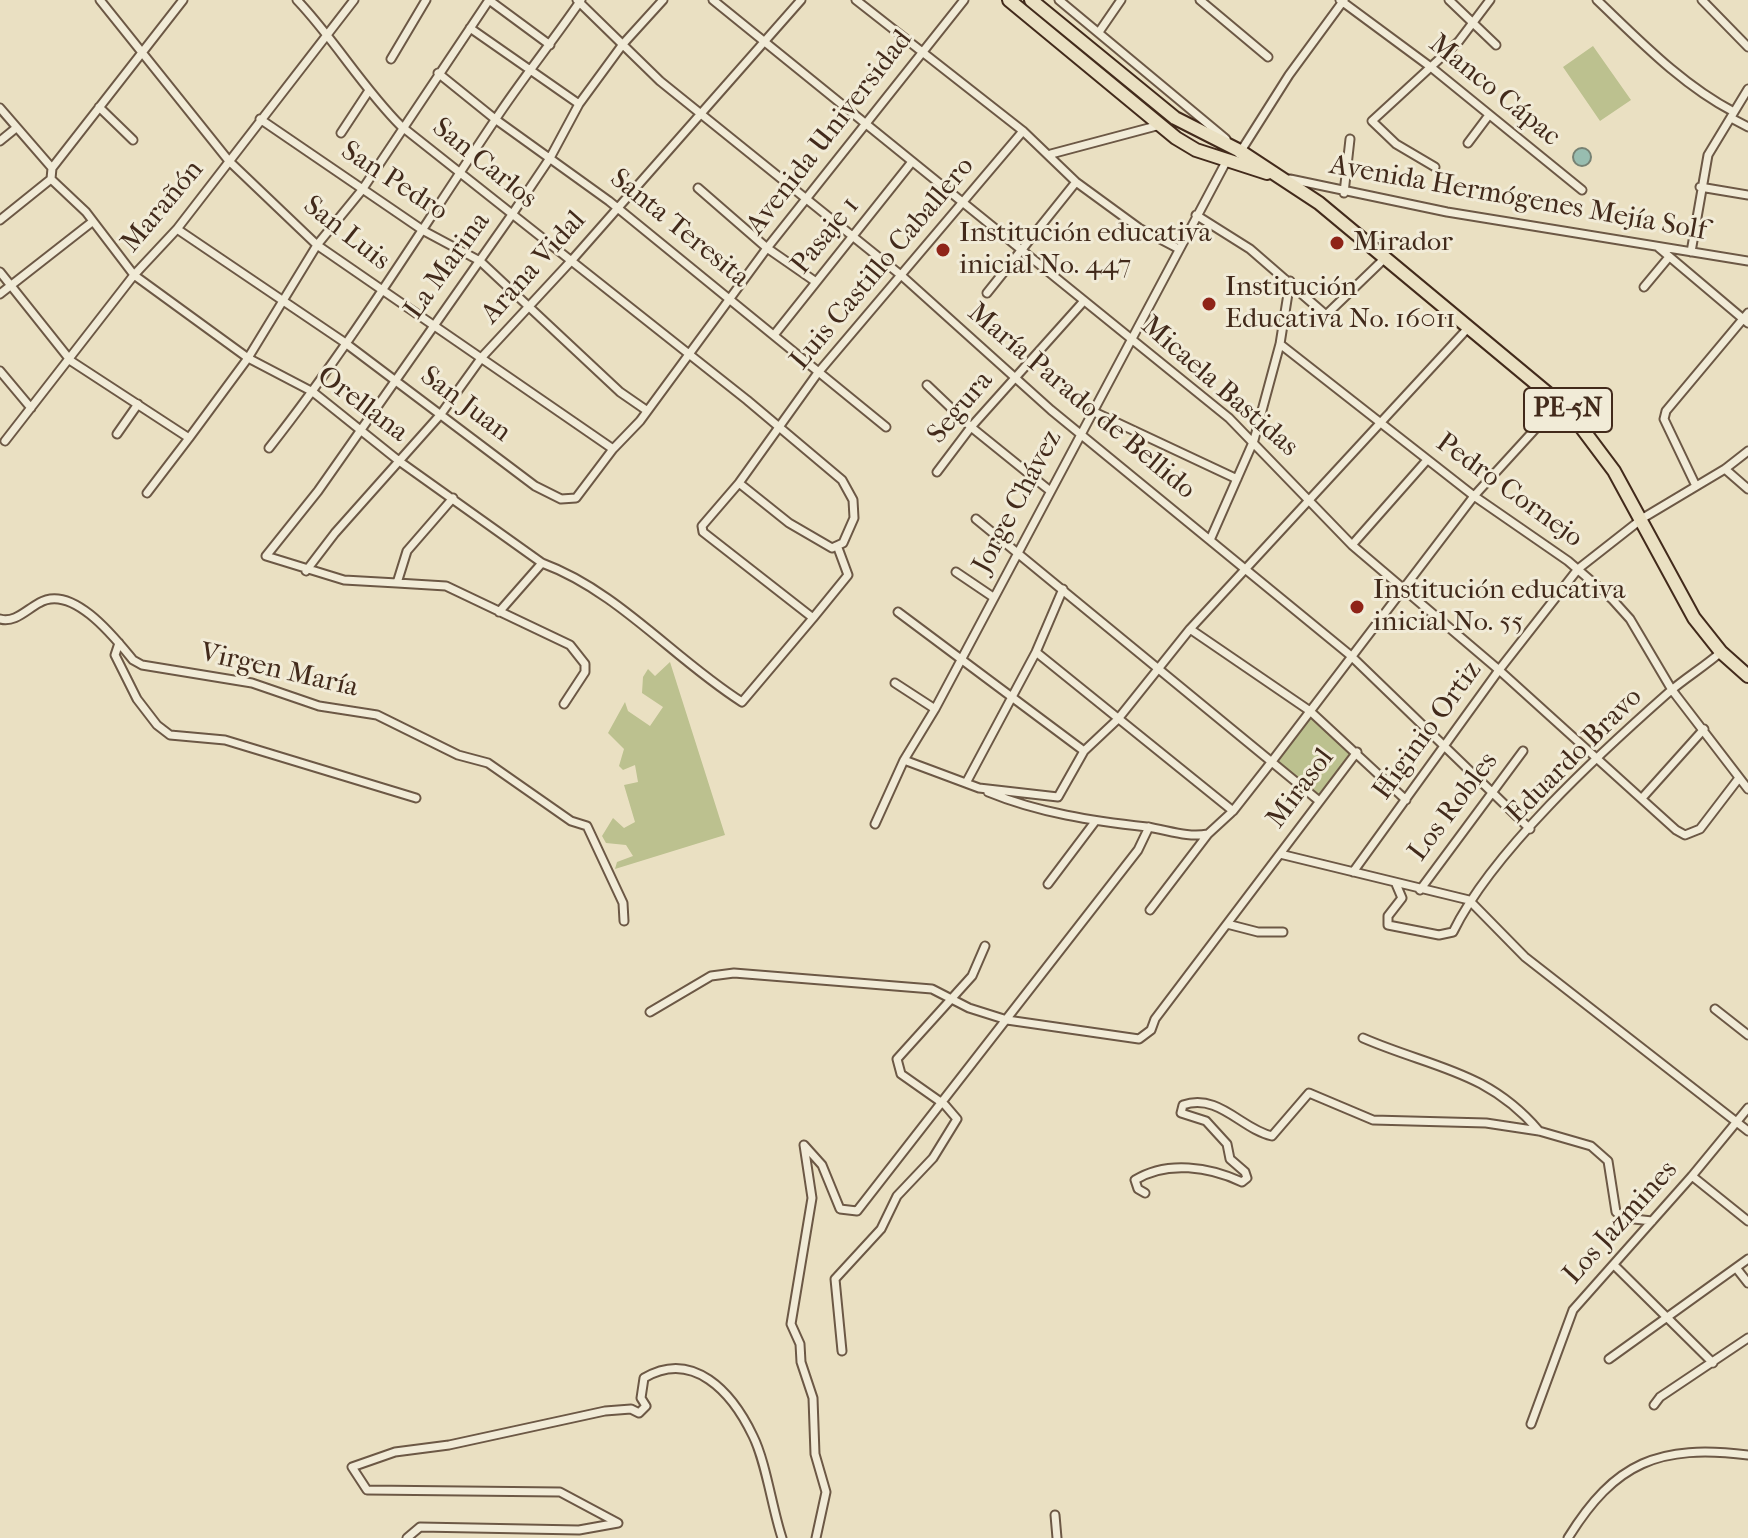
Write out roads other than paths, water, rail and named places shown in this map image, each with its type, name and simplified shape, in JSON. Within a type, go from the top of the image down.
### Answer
[{"type":"highway","name":"PE-5N","points":[[1009,0],[1160,125],[1196,150],[1234,158],[1282,177],[1319,203],[1559,403],[1600,448],[1643,518],[1681,598],[1721,652],[1748,676]]},
{"type":"highway","name":"PE-5N","points":[[1031,0],[1175,118],[1234,158]]},
{"type":"street","name":"San Luis","points":[[100,0],[229,161],[317,245],[613,449]]},
{"type":"street","points":[[0,220],[51,179],[52,168],[183,0]]},
{"type":"street","name":"San Carlos","points":[[297,0],[328,33],[368,92],[401,126],[511,216],[572,260],[687,352],[849,487],[854,518],[838,548]]},
{"type":"street","name":"Marañón","points":[[5,441],[71,361],[134,275],[177,229],[354,0]]},
{"type":"street","points":[[391,59],[426,0]]},
{"type":"street","points":[[147,493],[248,358],[317,245],[362,190],[401,126],[489,0],[550,45]]},
{"type":"street","name":"La Marina","points":[[306,571],[266,556],[396,381],[432,324],[480,261],[550,158],[579,104],[623,44],[663,0]]},
{"type":"street","name":"Micaela Bastidas","points":[[713,0],[1254,440],[1352,545],[1499,670],[1676,830],[1685,835],[1700,829],[1739,778]]},
{"type":"street","name":"Arana Vidal","points":[[306,571],[441,414],[482,357],[572,260],[801,0]]},
{"type":"street","points":[[856,0],[1051,154],[1076,182],[1139,228],[1179,249]]},
{"type":"street","name":"Avenida Universidad","points":[[613,449],[646,410],[767,248],[964,0]]},
{"type":"street","points":[[1059,0],[1099,32],[1234,158]]},
{"type":"street","points":[[1099,32],[1121,0]]},
{"type":"street","points":[[1200,0],[1268,57]]},
{"type":"street","points":[[1449,0],[1496,45]]},
{"type":"street","points":[[1435,167],[1373,125],[1372,121],[1432,68],[1474,23],[1490,0]]},
{"type":"street","points":[[1597,0],[1649,49],[1748,127]]},
{"type":"street","points":[[1702,0],[1748,47]]},
{"type":"street","points":[[269,448],[313,392],[344,342],[424,231],[495,119],[579,1]]},
{"type":"street","name":"María Parado de Bellido","points":[[579,1],[660,81],[902,276],[1080,432],[1350,655],[1530,829]]},
{"type":"street","name":"Jorge Chávez","points":[[875,824],[904,760],[935,709],[1196,215],[1342,1]]},
{"type":"street","name":"Manco Cápac","points":[[1342,1],[1432,68],[1582,190]]},
{"type":"street","points":[[470,28],[579,104]]},
{"type":"street","name":"Santa Teresita","points":[[438,73],[495,119],[617,207],[730,298],[817,374],[886,427]]},
{"type":"street","points":[[1691,252],[1708,155],[1748,89]]},
{"type":"street","points":[[341,133],[368,92]]},
{"type":"street","points":[[99,107],[133,140]]},
{"type":"street","points":[[0,108],[52,168]]},
{"type":"street","points":[[1468,143],[1489,115]]},
{"type":"street","name":"San Pedro","points":[[260,119],[424,231],[480,261],[620,392],[646,410]]},
{"type":"street","points":[[1051,154],[1160,125]]},
{"type":"street","points":[[0,141],[16,128]]},
{"type":"street","name":"Luis Castillo Caballero","points":[[813,618],[703,532],[702,526],[739,483],[817,374],[1023,131]]},
{"type":"street","points":[[1344,193],[1350,139]]},
{"type":"street","name":"Pasaje 1","points":[[774,335],[911,163]]},
{"type":"street","name":"Avenida Hermógenes Mejía Solf","points":[[1282,177],[1344,193],[1748,261]]},
{"type":"street","name":"Orellana","points":[[51,179],[86,212],[134,275],[248,358],[313,392],[399,461],[542,563],[568,573],[597,593],[739,700],[745,701],[813,618]]},
{"type":"street","points":[[987,293],[1076,182]]},
{"type":"street","points":[[1700,187],[1748,195]]},
{"type":"street","points":[[698,188],[767,248],[816,282]]},
{"type":"street","points":[[1196,215],[1250,249],[1326,315],[1384,259]]},
{"type":"street","points":[[0,294],[92,222]]},
{"type":"street","name":"San Juan","points":[[177,229],[344,342],[535,486],[561,499],[576,498],[585,491],[613,449]]},
{"type":"street","points":[[1656,246],[1746,318],[1666,411],[1664,419],[1696,486]]},
{"type":"street","points":[[1644,287],[1669,257]]},
{"type":"street","points":[[0,272],[71,361],[189,438]]},
{"type":"street","points":[[1210,540],[1254,440],[1280,344],[1290,281]]},
{"type":"street","name":"Segura","points":[[937,472],[971,427],[1083,302]]},
{"type":"street","points":[[979,788],[1058,797],[1084,751],[1118,719],[1190,629],[1468,328]]},
{"type":"street","name":"Pedro Cornejo","points":[[1280,344],[1474,496],[1578,569],[1630,619],[1672,690],[1748,789]]},
{"type":"street","points":[[0,371],[31,408]]},
{"type":"street","points":[[927,385],[971,427],[1049,490]]},
{"type":"street","points":[[1150,910],[1208,834],[1233,811],[1273,760],[1474,496],[1559,403]]},
{"type":"street","points":[[117,434],[138,404]]},
{"type":"street","points":[[1092,411],[1237,479]]},
{"type":"street","name":"Higinio Ortiz","points":[[1353,872],[1499,670],[1578,569],[1643,518],[1725,469],[1748,451]]},
{"type":"street","points":[[1352,545],[1427,460]]},
{"type":"street","points":[[1725,469],[1748,489]]},
{"type":"street","points":[[739,483],[789,523],[832,548],[838,548],[848,575],[813,618]]},
{"type":"street","points":[[397,583],[407,551],[453,498]]},
{"type":"street","points":[[976,519],[1318,800]]},
{"type":"street","points":[[499,612],[542,563]]},
{"type":"street","points":[[306,571],[344,580],[446,586],[570,645],[580,656],[585,672],[564,704]]},
{"type":"street","points":[[956,572],[993,597]]},
{"type":"street","points":[[966,783],[1036,652],[1063,589]]},
{"type":"street","name":"Virgen María","points":[[0,619],[11,620],[42,600],[57,599],[89,613],[142,665],[252,683],[319,706],[377,715],[458,755],[488,763],[571,821],[587,826],[623,903],[624,921]]},
{"type":"street","points":[[898,612],[1009,698],[1084,751]]},
{"type":"street","points":[[1190,629],[1310,711],[1406,800]]},
{"type":"street","points":[[119,643],[115,655],[137,699],[157,725],[170,735],[225,740],[416,798]]},
{"type":"street","points":[[1036,652],[1233,811]]},
{"type":"street","name":"Eduardo Bravo","points":[[1396,884],[1402,894],[1388,916],[1388,925],[1448,936],[1469,900],[1596,759],[1672,690],[1721,652]]},
{"type":"street","points":[[895,683],[935,709]]},
{"type":"street","points":[[1643,797],[1704,729]]},
{"type":"street","name":"Los Robles","points":[[1420,890],[1523,751]]},
{"type":"street","name":"Mirasol","points":[[1007,1020],[1139,1039],[1151,1030],[1155,1019],[1357,752]]},
{"type":"street","points":[[904,760],[979,788],[1094,823],[1149,827],[1187,835],[1208,834]]},
{"type":"street","points":[[1048,884],[1094,823]]},
{"type":"street","points":[[816,1538],[826,1492],[815,1454],[813,1398],[801,1362],[800,1344],[791,1324],[812,1198],[804,1145],[822,1165],[840,1209],[853,1212],[863,1204],[1138,850],[1149,827]]},
{"type":"street","points":[[1280,854],[1469,900],[1525,957],[1748,1131]]},
{"type":"street","points":[[1227,924],[1258,932],[1283,932]]},
{"type":"street","points":[[842,1351],[835,1279],[881,1229],[897,1196],[933,1158],[957,1119],[940,1101],[901,1074],[897,1059],[972,976],[985,946]]},
{"type":"street","points":[[650,1012],[711,976],[734,973],[859,986],[900,984],[932,989],[969,1008],[1007,1020]]},
{"type":"street","points":[[1715,1009],[1748,1035]]},
{"type":"street","points":[[1363,1038],[1403,1055],[1436,1061],[1496,1089],[1539,1131]]},
{"type":"street","points":[[1145,1193],[1138,1189],[1135,1180],[1146,1173],[1203,1167],[1242,1182],[1247,1178],[1245,1172],[1230,1159],[1227,1144],[1206,1121],[1181,1113],[1183,1105],[1191,1102],[1226,1110],[1272,1136],[1309,1093],[1373,1120],[1453,1121],[1539,1131],[1601,1151],[1611,1172],[1616,1212],[1625,1218],[1652,1221]]},
{"type":"street","name":"Los Jazmines","points":[[1531,1424],[1573,1310],[1748,1108]]},
{"type":"street","points":[[1692,1176],[1748,1221]]},
{"type":"street","points":[[1609,1359],[1748,1259]]},
{"type":"street","points":[[1614,1265],[1713,1363]]},
{"type":"street","points":[[1737,1269],[1748,1283]]},
{"type":"street","points":[[1654,1405],[1660,1397],[1748,1338]]},
{"type":"street","points":[[407,1538],[420,1527],[579,1530],[618,1523],[560,1492],[367,1490],[352,1467],[395,1452],[449,1445],[605,1411],[631,1409],[639,1413],[646,1406],[641,1398],[644,1378],[662,1367],[681,1366],[708,1376],[754,1437],[782,1538]]},
{"type":"street","points":[[1568,1538],[1594,1497],[1616,1477],[1645,1461],[1716,1451],[1748,1455]]},
{"type":"street","points":[[1055,1515],[1057,1538]]},
{"type":"water","points":[[1582,148],[1591,157],[1582,166],[1573,157]]},
{"type":"place","name":"Mirador","points":[[1337,243]]},
{"type":"place","name":"Institución educativa inicial No. 447","points":[[943,250]]},
{"type":"place","name":"Institución Educativa No. 16011","points":[[1209,304]]},
{"type":"place","name":"Institución educativa inicial No. 55","points":[[1357,607]]}]
